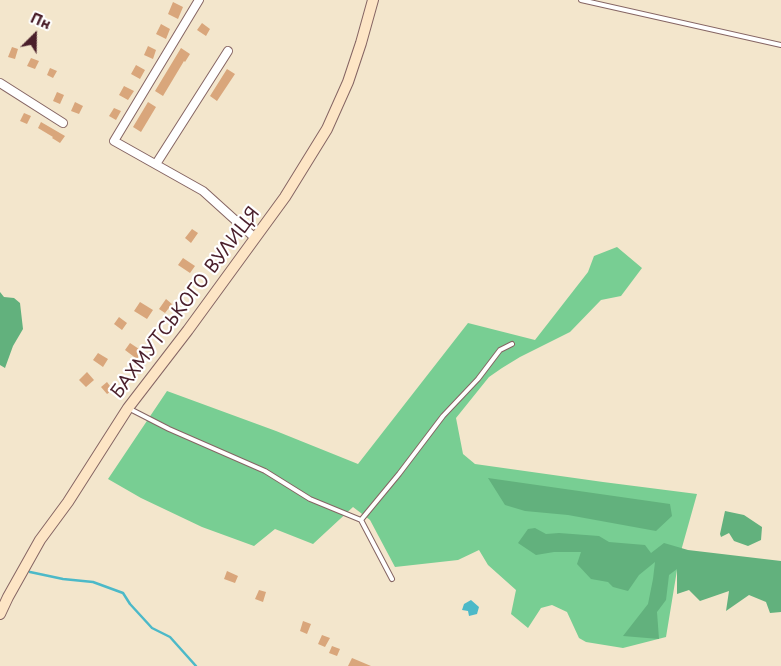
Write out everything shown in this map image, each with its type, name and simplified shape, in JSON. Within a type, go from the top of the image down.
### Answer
[{"type":"main road","name":"БАХМУТСЬКОГО ВУЛИЦЯ","points":[[0,614],[40,540],[68,502],[128,408],[285,198],[327,129],[348,82],[373,0]]},
{"type":"street","points":[[199,0],[114,141],[203,191],[255,238]]},
{"type":"street","points":[[156,164],[228,51]]},
{"type":"street","points":[[0,83],[63,123]]},
{"type":"lane","points":[[581,0],[781,45]]},
{"type":"lane","points":[[361,520],[443,416],[478,379],[500,350],[512,344]]},
{"type":"lane","points":[[128,408],[169,429],[265,471],[310,499],[361,520],[392,579]]},
{"type":"green space","points":[[617,247],[642,268],[621,296],[601,300],[570,332],[520,357],[489,377],[456,418],[463,454],[475,464],[697,494],[679,558],[666,637],[623,648],[586,642],[579,638],[567,612],[552,605],[541,608],[528,628],[511,614],[516,590],[488,565],[479,550],[458,560],[395,567],[370,520],[353,507],[313,544],[275,529],[254,546],[202,527],[141,498],[108,479],[167,391],[276,431],[358,464],[468,323],[535,340],[588,272],[594,256]]},
{"type":"green space","points":[[0,292],[4,297],[14,298],[20,303],[23,329],[13,346],[5,368],[0,365]]},
{"type":"green space","points":[[488,478],[670,504],[672,516],[656,531],[568,515],[525,511],[505,505]]},
{"type":"green space","points":[[725,511],[744,515],[762,527],[761,540],[748,546],[734,541],[729,533],[721,537]]},
{"type":"green space","points":[[535,528],[546,534],[599,536],[609,542],[645,545],[651,553],[664,543],[688,550],[781,561],[781,612],[770,613],[766,602],[749,595],[726,611],[729,591],[700,601],[689,590],[677,594],[677,569],[669,575],[666,600],[657,612],[659,639],[623,636],[648,604],[655,562],[639,575],[628,591],[613,587],[608,582],[591,579],[577,564],[581,552],[554,552],[536,555],[518,543],[528,529]]},
{"type":"water","points":[[471,600],[479,607],[477,614],[469,616],[468,611],[462,610],[464,604]]},
{"type":"building","points":[[173,2],[183,7],[178,19],[168,14]]},
{"type":"building","points":[[202,23],[210,29],[206,36],[197,30]]},
{"type":"building","points":[[161,24],[170,29],[166,39],[156,34]]},
{"type":"building","points":[[148,46],[156,50],[153,59],[144,55]]},
{"type":"building","points":[[12,47],[18,49],[15,59],[8,57]]},
{"type":"building","points":[[181,48],[190,54],[163,96],[155,91]]},
{"type":"building","points":[[31,58],[39,61],[35,69],[27,66]]},
{"type":"building","points":[[136,65],[145,70],[140,79],[131,74]]},
{"type":"building","points":[[50,68],[57,71],[53,78],[47,75]]},
{"type":"building","points":[[227,69],[235,74],[217,101],[210,96]]},
{"type":"building","points":[[124,86],[134,91],[128,100],[119,95]]},
{"type":"building","points":[[57,92],[64,95],[60,104],[53,101]]},
{"type":"building","points":[[75,102],[83,106],[79,114],[71,111]]},
{"type":"building","points":[[148,102],[156,107],[141,132],[133,127]]},
{"type":"building","points":[[114,108],[121,111],[116,120],[109,116]]},
{"type":"building","points":[[24,113],[31,116],[27,124],[20,121]]},
{"type":"building","points":[[41,122],[65,136],[60,143],[38,128]]},
{"type":"building","points":[[192,229],[198,233],[191,243],[185,238]]},
{"type":"building","points":[[183,258],[195,266],[190,273],[178,265]]},
{"type":"building","points":[[166,299],[172,304],[165,313],[159,309]]},
{"type":"building","points":[[140,302],[153,310],[147,319],[134,311]]},
{"type":"building","points":[[119,317],[127,323],[122,330],[114,324]]},
{"type":"building","points":[[130,343],[142,351],[137,359],[125,350]]},
{"type":"building","points":[[98,353],[108,359],[103,367],[93,360]]},
{"type":"building","points":[[87,372],[94,380],[86,387],[79,380]]},
{"type":"building","points":[[107,382],[113,390],[107,394],[101,387]]},
{"type":"building","points":[[227,571],[238,576],[235,583],[224,579]]},
{"type":"building","points":[[259,590],[266,592],[263,602],[255,599]]},
{"type":"building","points":[[303,621],[311,624],[307,634],[300,631]]},
{"type":"building","points":[[322,635],[330,638],[325,647],[318,644]]},
{"type":"building","points":[[332,646],[340,649],[337,656],[329,653]]},
{"type":"building","points":[[352,658],[371,666],[348,666]]},
{"type":"waterway","points":[[30,572],[63,579],[93,582],[123,593],[130,604],[152,628],[170,637],[196,666]]}]
